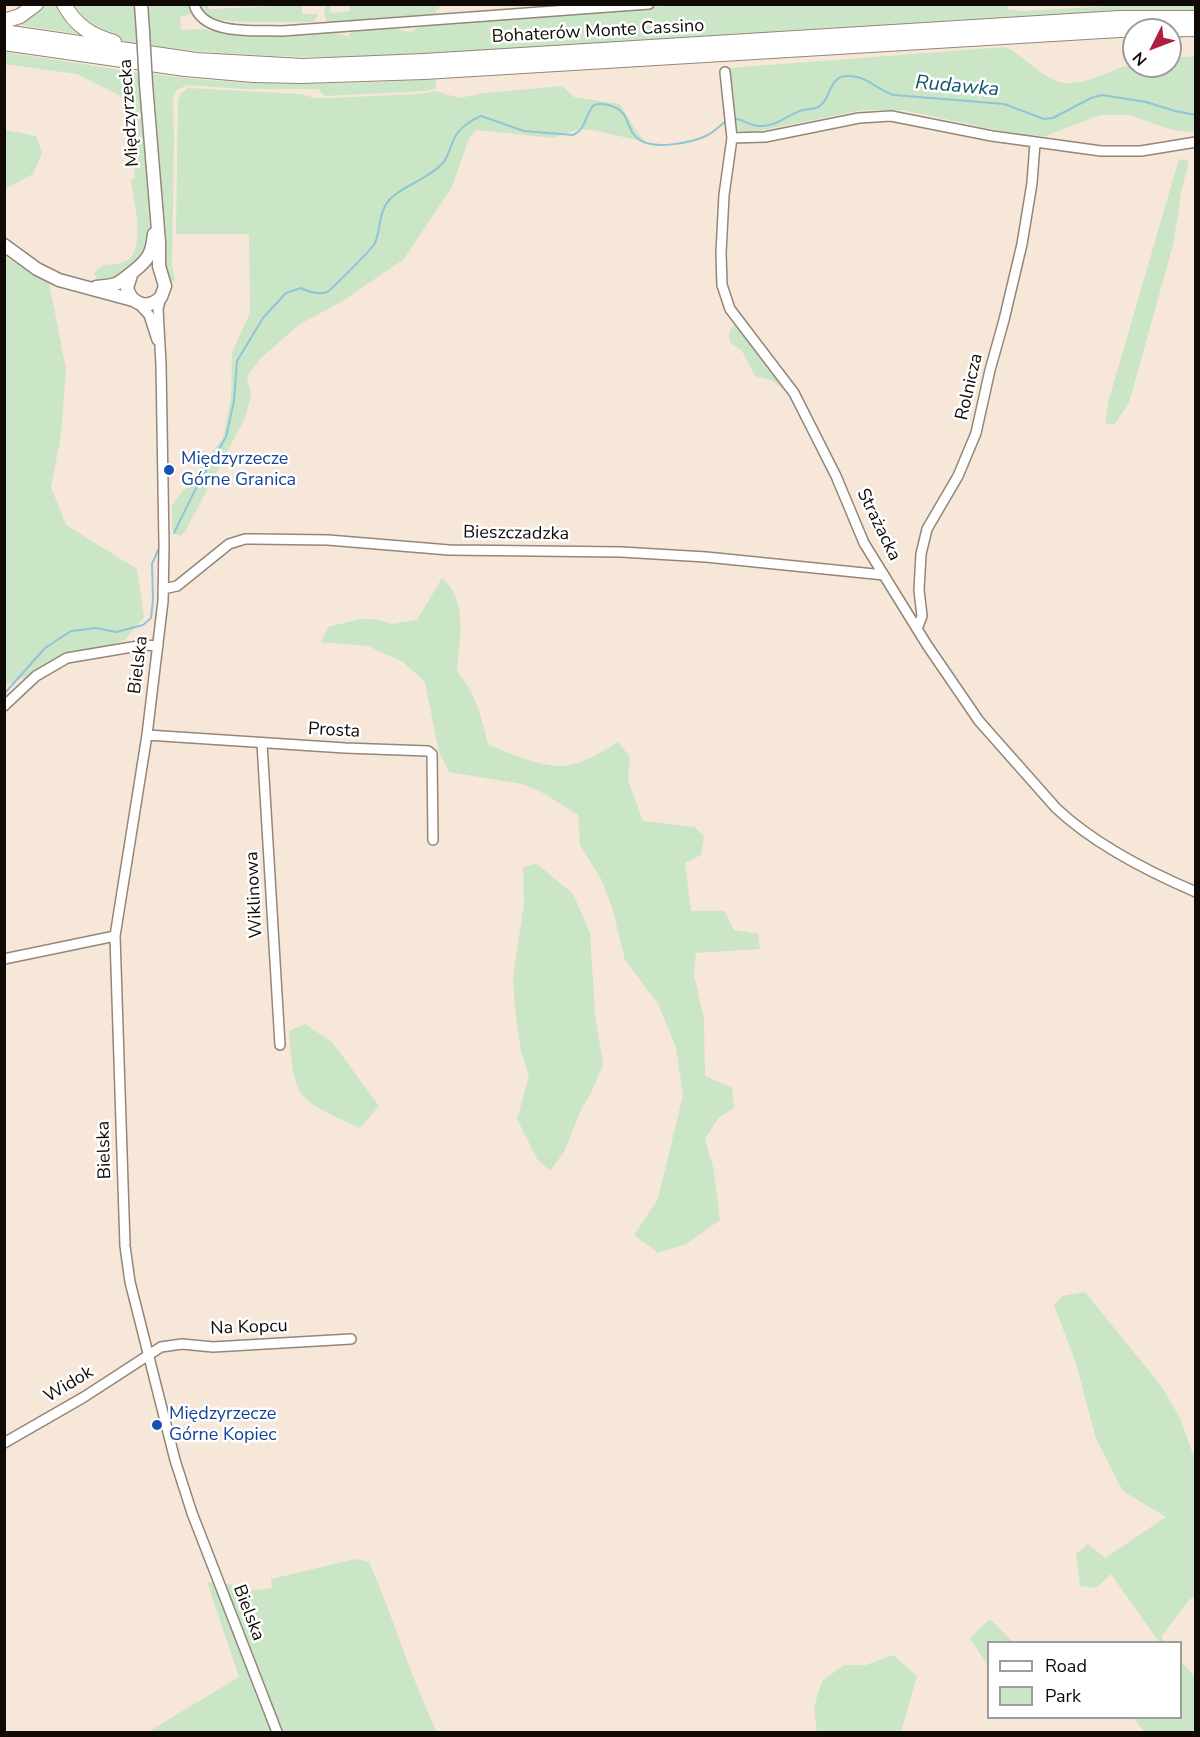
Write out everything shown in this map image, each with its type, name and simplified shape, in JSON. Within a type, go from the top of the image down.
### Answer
[{"type":"highway","points":[[4,21],[27,12],[36,4]]},
{"type":"highway","points":[[64,4],[73,19],[92,34],[151,54]]},
{"type":"highway","name":"Bohaterów Monte Cassino","points":[[5,41],[272,65],[351,65],[1119,18],[1196,18]]},
{"type":"highway","name":"Bohaterów Monte Cassino","points":[[5,41],[185,69],[302,76],[424,72],[1119,30],[1196,28]]},
{"type":"main road","name":"Międzyrzecka","points":[[141,4],[159,266],[163,278]]},
{"type":"main road","name":"Międzyrzecka","points":[[134,272],[148,258],[156,219]]},
{"type":"main road","points":[[4,245],[44,273],[66,283],[149,305],[161,297],[165,288],[163,278],[152,268],[134,272],[118,284],[85,288]]},
{"type":"main road","points":[[134,272],[127,288],[135,301]]},
{"type":"street","points":[[194,4],[201,18],[216,26],[282,31],[649,4]]},
{"type":"street","name":"Strażacka","points":[[725,72],[732,138],[724,195],[722,285],[730,309],[794,393],[836,476],[864,543],[917,629],[979,721],[1063,815],[1118,852],[1174,883],[1196,891]]},
{"type":"street","points":[[732,138],[765,136],[859,118],[891,116],[1035,142],[1101,151],[1141,151],[1196,142]]},
{"type":"street","name":"Rolnicza","points":[[917,629],[922,616],[919,590],[921,554],[927,529],[958,476],[976,434],[1022,244],[1032,183],[1035,142]]},
{"type":"street","points":[[161,297],[158,309],[161,354]]},
{"type":"street","points":[[135,301],[148,315],[161,354]]},
{"type":"street","name":"Bielska","points":[[161,354],[163,589],[147,735],[115,936],[124,1246],[130,1282],[175,1460],[192,1513],[277,1732]]},
{"type":"street","name":"Bieszczadzka","points":[[163,589],[177,586],[229,544],[254,539],[328,540],[449,550],[621,552],[884,575]]},
{"type":"street","points":[[4,706],[36,676],[67,658],[136,646],[158,646]]},
{"type":"street","name":"Prosta","points":[[147,735],[428,751],[432,753],[433,840]]},
{"type":"street","name":"Wiklinowa","points":[[262,743],[280,1046]]},
{"type":"street","points":[[4,959],[115,936]]},
{"type":"street","name":"Na Kopcu","points":[[149,1353],[161,1347],[182,1344],[213,1347],[351,1339]]},
{"type":"street","name":"Widok","points":[[4,1443],[84,1397],[149,1353]]},
{"type":"green space","points":[[439,4],[436,14],[327,22],[324,14],[326,5],[330,5],[331,13],[350,11],[350,5]]},
{"type":"green space","points":[[698,4],[1010,4],[1007,9],[1022,11],[1195,4],[1196,10],[1088,13],[418,55],[317,57],[218,53],[151,46],[148,5],[188,5],[191,14],[180,17],[181,30],[205,29],[224,34],[333,32],[349,38],[349,34],[370,28],[387,27],[411,32],[421,26],[439,22]]},
{"type":"green space","points":[[45,5],[59,5],[66,20],[80,34],[19,25]]},
{"type":"green space","points":[[69,5],[136,5],[138,44],[120,40],[93,29]]},
{"type":"green space","points":[[202,5],[208,5],[209,9],[302,5],[302,14],[318,14],[314,22],[228,21],[209,17]]},
{"type":"green space","points":[[1006,47],[1046,76],[1062,83],[1072,83],[1122,67],[1122,78],[1182,78],[1182,58],[1195,56],[1195,133],[1169,129],[1129,115],[1100,115],[1045,136],[1021,135],[902,110],[862,110],[744,134],[738,131],[734,124],[727,70],[729,68]]},
{"type":"green space","points":[[5,52],[140,73],[150,231],[144,256],[111,281],[99,281],[94,274],[102,266],[125,262],[132,256],[136,248],[137,237],[131,182],[135,178],[124,98],[77,74],[5,64]]},
{"type":"green space","points":[[153,74],[224,81],[294,84],[436,79],[436,89],[325,96],[318,89],[243,89],[187,85],[177,90],[173,98],[172,266],[175,280],[171,282],[164,264],[165,232]]},
{"type":"green space","points":[[562,86],[574,97],[619,104],[646,142],[579,129],[553,138],[477,130],[470,136],[452,187],[404,259],[341,302],[300,324],[261,358],[247,376],[251,396],[245,418],[186,530],[181,536],[175,534],[172,529],[172,505],[223,438],[231,400],[232,352],[250,313],[249,234],[176,234],[178,100],[181,93],[188,88],[300,94],[327,98],[420,94],[435,91],[459,98],[485,93]]},
{"type":"green space","points":[[5,130],[36,136],[42,153],[33,174],[5,189]]},
{"type":"green space","points":[[1179,159],[1189,161],[1182,188],[1173,245],[1129,403],[1114,425],[1105,423],[1109,399]]},
{"type":"green space","points":[[4,256],[49,283],[66,369],[61,435],[51,487],[66,525],[137,569],[144,617],[125,640],[5,685]]},
{"type":"green space","points":[[736,322],[791,395],[771,380],[755,376],[742,351],[730,342],[729,332]]},
{"type":"green space","points":[[442,578],[456,597],[459,609],[460,634],[457,671],[477,705],[488,744],[536,762],[563,766],[585,760],[618,742],[630,757],[628,780],[643,821],[695,827],[704,837],[701,855],[685,863],[691,911],[724,911],[734,930],[758,934],[760,949],[696,953],[694,975],[704,1019],[705,1076],[732,1088],[734,1108],[719,1117],[705,1139],[714,1171],[720,1220],[686,1244],[658,1253],[634,1235],[658,1199],[683,1095],[676,1047],[658,1004],[625,960],[612,907],[601,879],[580,845],[578,815],[543,793],[522,784],[449,772],[439,752],[425,682],[403,662],[368,646],[321,642],[328,627],[360,619],[375,619],[392,624],[417,620]]},
{"type":"green space","points":[[536,863],[573,894],[590,933],[595,1014],[603,1065],[564,1152],[550,1171],[537,1159],[517,1119],[529,1076],[521,1051],[513,977],[524,903],[523,868]]},
{"type":"green space","points":[[305,1024],[332,1042],[379,1106],[360,1128],[329,1114],[302,1095],[292,1064],[289,1031]]},
{"type":"green space","points":[[1085,1292],[1162,1387],[1180,1418],[1195,1460],[1195,1596],[1189,1600],[1161,1637],[1164,1641],[1158,1641],[1111,1574],[1096,1588],[1080,1586],[1076,1554],[1088,1544],[1105,1558],[1166,1517],[1123,1491],[1096,1439],[1076,1363],[1054,1305],[1062,1296]]},
{"type":"green space","points":[[355,1559],[369,1562],[418,1690],[437,1732],[148,1732],[239,1677],[207,1582],[231,1584],[264,1650],[243,1592],[272,1588],[271,1579]]},
{"type":"green space","points":[[990,1619],[1012,1641],[987,1641],[987,1664],[970,1638]]},
{"type":"green space","points":[[893,1655],[917,1676],[901,1732],[817,1732],[814,1707],[822,1681],[844,1665],[866,1665]]},
{"type":"green space","points":[[1182,1662],[1195,1677],[1195,1732],[1145,1732],[1134,1719],[1182,1719]]},
{"type":"waterway","name":"Rudawka","points":[[733,118],[756,126],[766,126],[806,109],[819,107],[825,101],[837,79],[848,76],[866,80],[894,95],[1004,104],[1044,119],[1053,118],[1091,98],[1102,95],[1146,102],[1196,115]]},
{"type":"waterway","name":"Rudawka","points":[[174,533],[198,484],[226,437],[234,401],[237,361],[263,318],[286,293],[301,288],[314,293],[324,293],[336,284],[375,243],[381,216],[389,200],[401,190],[436,170],[447,156],[456,135],[465,125],[481,116],[524,131],[573,135],[581,129],[594,105],[603,104],[618,109],[637,138],[643,142],[661,145],[701,138],[726,121]]},
{"type":"waterway","name":"Rudawka","points":[[4,694],[45,648],[71,631],[96,628],[116,632],[143,625],[151,618],[152,564],[158,550]]},
{"type":"place","name":"Międzyrzecze Górne Granica","points":[[169,470]]},
{"type":"place","name":"Międzyrzecze Górne Kopiec","points":[[157,1425]]}]
